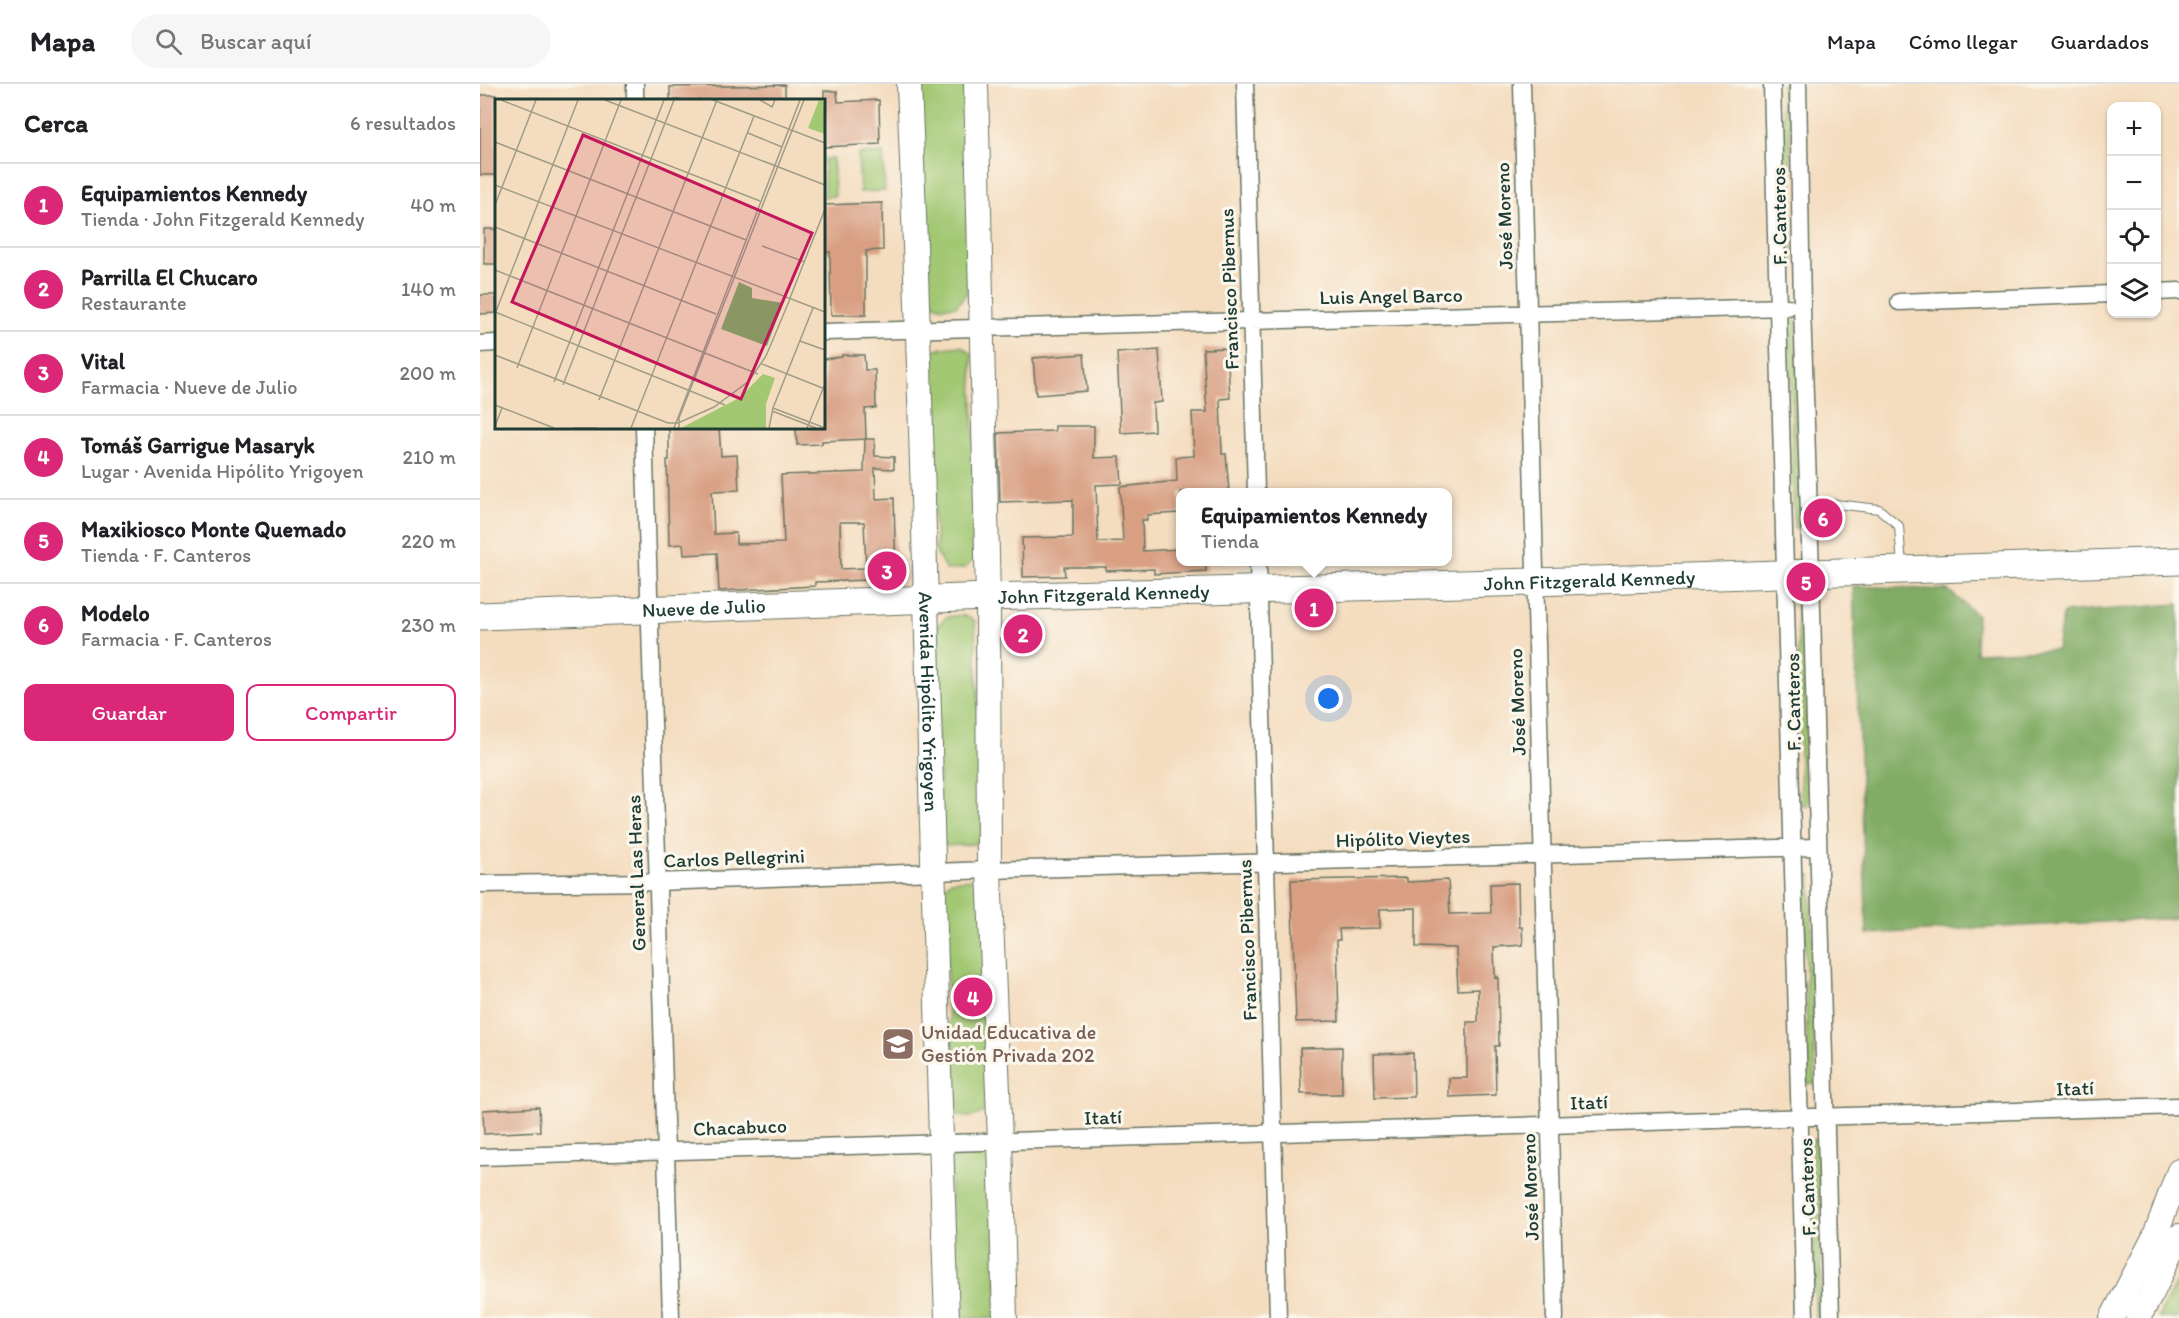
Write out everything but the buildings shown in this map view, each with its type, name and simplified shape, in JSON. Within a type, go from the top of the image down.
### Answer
[{"type":"main road","name":"Avenida Hipólito Yrigoyen","points":[[909,84],[919,329],[933,872],[948,1318]]},
{"type":"main road","points":[[976,84],[988,597],[989,870],[1005,1318]]},
{"type":"main road","name":"John Fitzgerald Kennedy","points":[[927,600],[2179,561]]},
{"type":"main road","name":"Nueve de Julio","points":[[480,616],[927,600]]},
{"type":"main road","points":[[2112,1318],[2155,1236],[2179,1171]]},
{"type":"main road","points":[[2138,1318],[2179,1236]]},
{"type":"street","points":[[634,84],[635,99]]},
{"type":"street","name":"Francisco Pibernus","points":[[1245,84],[1256,488]]},
{"type":"street","name":"José Moreno","points":[[1522,84],[1555,1318]]},
{"type":"street","name":"F. Canteros","points":[[1772,84],[1778,308],[1818,848],[1831,1318]]},
{"type":"street","name":"F. Canteros","points":[[1798,84],[1802,307],[1809,501],[1798,574],[1792,848],[1805,1318]]},
{"type":"street","points":[[2161,292],[2179,291]]},
{"type":"street","points":[[1899,302],[2107,294]]},
{"type":"street","name":"Luis Angel Barco","points":[[825,332],[1802,307]]},
{"type":"street","points":[[480,344],[495,343]]},
{"type":"street","name":"General Las Heras","points":[[644,429],[671,1318]]},
{"type":"street","name":"Francisco Pibernus","points":[[1258,566],[1278,1318]]},
{"type":"street","name":"Hipólito Vieytes","points":[[989,870],[1818,848]]},
{"type":"street","name":"Carlos Pellegrini","points":[[480,884],[657,882],[989,870]]},
{"type":"street","name":"Itatí","points":[[1000,1141],[2179,1106]]},
{"type":"street","name":"Chacabuco","points":[[480,1157],[1000,1141]]},
{"type":"lane","points":[[1809,501],[1879,509],[1899,526],[1903,570]]},
{"type":"green space","points":[[918,84],[963,84],[965,88],[969,283],[966,294],[956,306],[936,305],[927,288]]},
{"type":"green space","points":[[1782,84],[1789,84],[1793,271],[1786,271]]},
{"type":"green space","points":[[883,153],[885,191],[860,192],[858,154]]},
{"type":"green space","points":[[833,158],[835,196],[825,197],[825,159]]},
{"type":"green space","points":[[1790,319],[1797,319],[1801,528],[1794,528]]},
{"type":"green space","points":[[961,346],[972,354],[976,557],[965,568],[946,570],[936,552],[928,358],[935,349]]},
{"type":"green space","points":[[1853,586],[1948,590],[1977,615],[1976,653],[2057,650],[2063,613],[2179,604],[2179,918],[1867,934]]},
{"type":"green space","points":[[1797,597],[1803,597],[1808,805],[1801,805]]},
{"type":"green space","points":[[963,615],[975,621],[983,835],[976,844],[946,846],[941,837],[934,629],[947,617]]},
{"type":"green space","points":[[1811,875],[1815,1084],[1808,1084],[1804,876]]},
{"type":"green space","points":[[975,879],[984,884],[992,1107],[977,1115],[967,1117],[952,1111],[944,887],[950,881]]},
{"type":"green space","points":[[1818,1139],[1822,1318],[1815,1318],[1812,1140]]},
{"type":"green space","points":[[956,1150],[988,1150],[993,1160],[998,1318],[955,1318],[950,1159]]},
{"type":"green space","points":[[2179,1277],[2179,1318],[2158,1318],[2159,1316]]},
{"type":"place","name":"Modelo","points":[[1823,518]]},
{"type":"place","name":"Vital","points":[[887,571]]},
{"type":"place","name":"Maxikiosco Monte Quemado","points":[[1806,582]]},
{"type":"place","name":"Equipamientos Kennedy","points":[[1314,608]]},
{"type":"place","name":"Parrilla El Chucaro","points":[[1023,634]]},
{"type":"place","name":"Tomáš Garrigue Masaryk","points":[[973,997]]},
{"type":"place","name":"Unidad Educativa de Gestión Privada 202","points":[[898,1044]]}]
